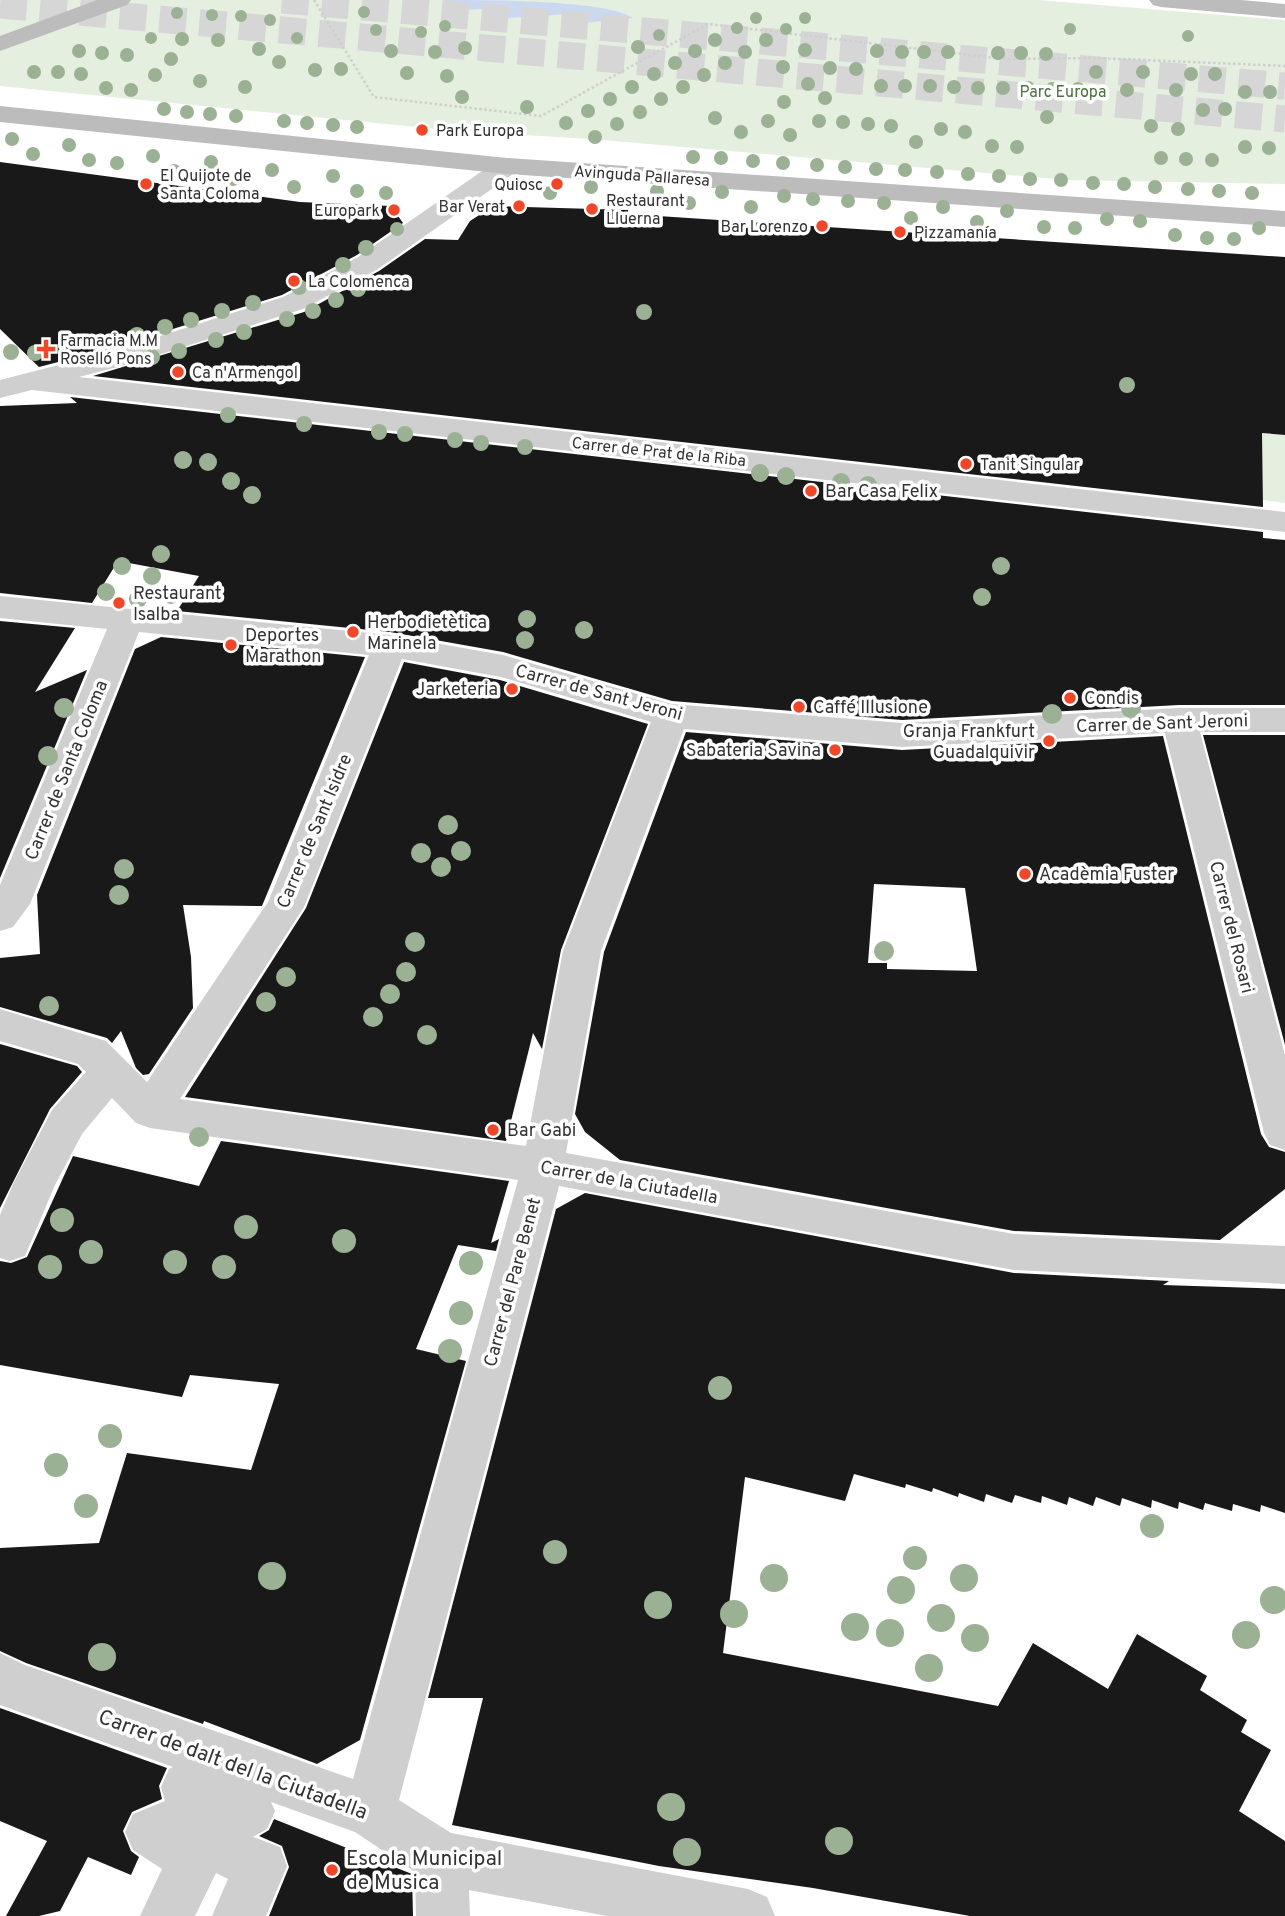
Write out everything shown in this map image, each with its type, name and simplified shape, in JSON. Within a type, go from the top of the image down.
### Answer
[{"type":"street","points":[[0,44],[119,0]]},
{"type":"street","points":[[1161,0],[1285,11]]},
{"type":"street","name":"Avinguda Pallaresa","points":[[0,114],[507,166],[1285,219]]},
{"type":"street","points":[[12,382],[123,357],[293,303],[368,263],[507,166]]},
{"type":"street","name":"Carrer de Prat de la Riba","points":[[12,382],[1285,522]]},
{"type":"street","name":"Carrer de Sant Jeroni","points":[[0,607],[390,646],[503,666],[671,716],[902,735],[1179,720],[1285,720]]},
{"type":"street","name":"Carrer de Santa Coloma","points":[[4,906],[127,620]]},
{"type":"street","name":"Carrer de Sant Isidre","points":[[150,1111],[285,907],[390,646]]},
{"type":"street","name":"Carrer del Pare Benet","points":[[370,1811],[543,1166],[582,951],[671,716]]},
{"type":"street","name":"Carrer del Rosari","points":[[1179,720],[1285,1133]]},
{"type":"street","points":[[0,1025],[92,1052],[150,1111]]},
{"type":"street","points":[[10,1242],[35,1182],[67,1122],[111,1071]]},
{"type":"street","name":"Carrer de la Ciutadella","points":[[150,1111],[543,1166],[1014,1252],[1285,1265]]},
{"type":"street","name":"Carrer de dalt del la Ciutadella","points":[[0,1678],[11,1685],[370,1811],[440,1858],[748,1916]]},
{"type":"street","points":[[167,1916],[195,1859],[151,1832],[188,1819],[193,1809],[187,1787],[249,1811],[228,1822],[224,1830],[235,1856],[261,1866],[239,1916]]},
{"type":"street","points":[[440,1858],[443,1916]]},
{"type":"path","points":[[314,0],[374,97],[541,116],[708,24],[1004,59],[1097,58],[1285,66]]},
{"type":"green space","name":"Parc Europa","points":[[0,0],[1038,0],[1285,20],[1285,184],[1067,180],[591,139],[457,131],[0,86]]},
{"type":"green space","points":[[1262,433],[1285,435],[1285,503],[1263,500]]},
{"type":"water","points":[[444,0],[573,4],[620,12],[633,18],[575,24],[568,14],[508,18],[501,8],[446,11]]},
{"type":"building","points":[[0,162],[300,202],[391,206],[403,223],[357,255],[282,295],[112,348],[39,367],[0,329]]},
{"type":"building","points":[[493,206],[628,210],[628,214],[1285,257],[1285,435],[1262,433],[1263,507],[93,376],[304,312],[379,271],[425,239],[458,240],[470,221]]},
{"type":"building","points":[[70,397],[1263,532],[1263,538],[1285,540],[1285,705],[1179,705],[902,720],[672,701],[503,652],[390,632],[177,611],[199,576],[118,561],[92,603],[0,593],[0,406],[77,403]]},
{"type":"building","points":[[0,621],[75,628],[35,692],[87,670],[0,878]]},
{"type":"building","points":[[161,637],[365,657],[262,906],[183,905],[191,957],[193,1008],[149,1074],[143,1075],[136,1068],[121,1031],[112,1043],[107,1038],[0,1007],[0,958],[40,954],[37,895],[135,649]]},
{"type":"building","points":[[404,662],[500,680],[648,724],[561,950],[542,1049],[533,1033],[506,1141],[185,1097],[306,908]]},
{"type":"building","points":[[686,732],[902,750],[1163,736],[1261,1134],[1269,1147],[1285,1152],[1285,1189],[1220,1240],[1014,1231],[620,1160],[585,1132],[575,1114],[604,952]],"holes":[[[874,884],[965,888],[977,971],[887,969],[887,963],[868,963]]]},
{"type":"building","points":[[1203,735],[1285,735],[1285,1045]]},
{"type":"building","points":[[0,1044],[77,1066],[82,1072],[50,1109],[0,1208]]},
{"type":"building","points":[[221,1141],[509,1181],[491,1243],[499,1239],[496,1251],[458,1245],[416,1349],[466,1361],[360,1740],[317,1764],[204,1721],[203,1724],[26,1663],[0,1651],[0,1548],[99,1543],[127,1453],[251,1470],[279,1384],[190,1375],[182,1397],[0,1365],[0,1261],[11,1263],[27,1257],[73,1156],[199,1186]]},
{"type":"building","points":[[585,1193],[1014,1273],[1169,1281],[1163,1285],[1285,1289],[1285,1513],[1261,1505],[1260,1512],[1233,1504],[1232,1511],[1205,1503],[1203,1510],[1179,1502],[1178,1509],[1152,1500],[1151,1508],[1122,1498],[1120,1506],[1096,1497],[1093,1506],[1069,1497],[1067,1505],[1042,1496],[1041,1503],[1015,1495],[1012,1503],[986,1494],[984,1502],[959,1493],[958,1497],[933,1488],[932,1492],[906,1484],[905,1488],[854,1474],[845,1501],[745,1477],[723,1653],[998,1706],[1033,1643],[1108,1689],[1137,1634],[1207,1676],[1200,1690],[1247,1720],[1241,1732],[1271,1750],[1239,1811],[1285,1841],[1285,1916],[970,1916],[813,1888],[659,1866],[452,1825],[483,1698],[428,1698],[556,1209]]},
{"type":"building","points":[[0,1708],[167,1768],[159,1786],[162,1799],[132,1812],[123,1831],[131,1851],[139,1857],[131,1875],[88,1857],[60,1911],[39,1916],[6,1916],[47,1841],[0,1821]]},
{"type":"building","name":"Escola Municipal de Musica","points":[[274,1819],[412,1874],[413,1916],[269,1916],[289,1867],[282,1846],[259,1836],[269,1830]]},
{"type":"tunnel","points":[[282,0],[1285,86]]},
{"type":"tunnel","points":[[0,5],[1285,119]]},
{"type":"place","name":"Park Europa","points":[[422,130]]},
{"type":"place","name":"El Quijote de Santa Coloma","points":[[146,184]]},
{"type":"place","name":"Quiosc","points":[[557,184]]},
{"type":"place","name":"Bar Verat","points":[[519,206]]},
{"type":"place","name":"Restaurant Lluerna","points":[[592,209]]},
{"type":"place","name":"Europark","points":[[394,210]]},
{"type":"place","name":"Bar Lorenzo","points":[[822,226]]},
{"type":"place","name":"Pizzamanía","points":[[900,232]]},
{"type":"place","name":"La Colomenca","points":[[294,281]]},
{"type":"place","name":"Farmacia M.M Roselló Pons","points":[[46,349]]},
{"type":"place","name":"Ca n'Armengol","points":[[178,372]]},
{"type":"place","name":"Tanit Singular","points":[[966,464]]},
{"type":"place","name":"Bar Casa Felix","points":[[811,491]]},
{"type":"place","name":"Restaurant Isalba","points":[[119,603]]},
{"type":"place","name":"Herbodietètica Marinela","points":[[353,632]]},
{"type":"place","name":"Deportes Marathon","points":[[231,645]]},
{"type":"place","name":"Jarketeria","points":[[512,689]]},
{"type":"place","name":"Condis","points":[[1070,698]]},
{"type":"place","name":"Caffé Illusione","points":[[799,707]]},
{"type":"place","name":"Granja Frankfurt Guadalquivir","points":[[1049,741]]},
{"type":"place","name":"Sabateria Savina","points":[[835,750]]},
{"type":"place","name":"Acadèmia Fuster","points":[[1025,874]]},
{"type":"place","name":"Bar Gabi","points":[[493,1130]]},
{"type":"place","name":"Escola Municipal de Musica","points":[[332,1870]]}]
